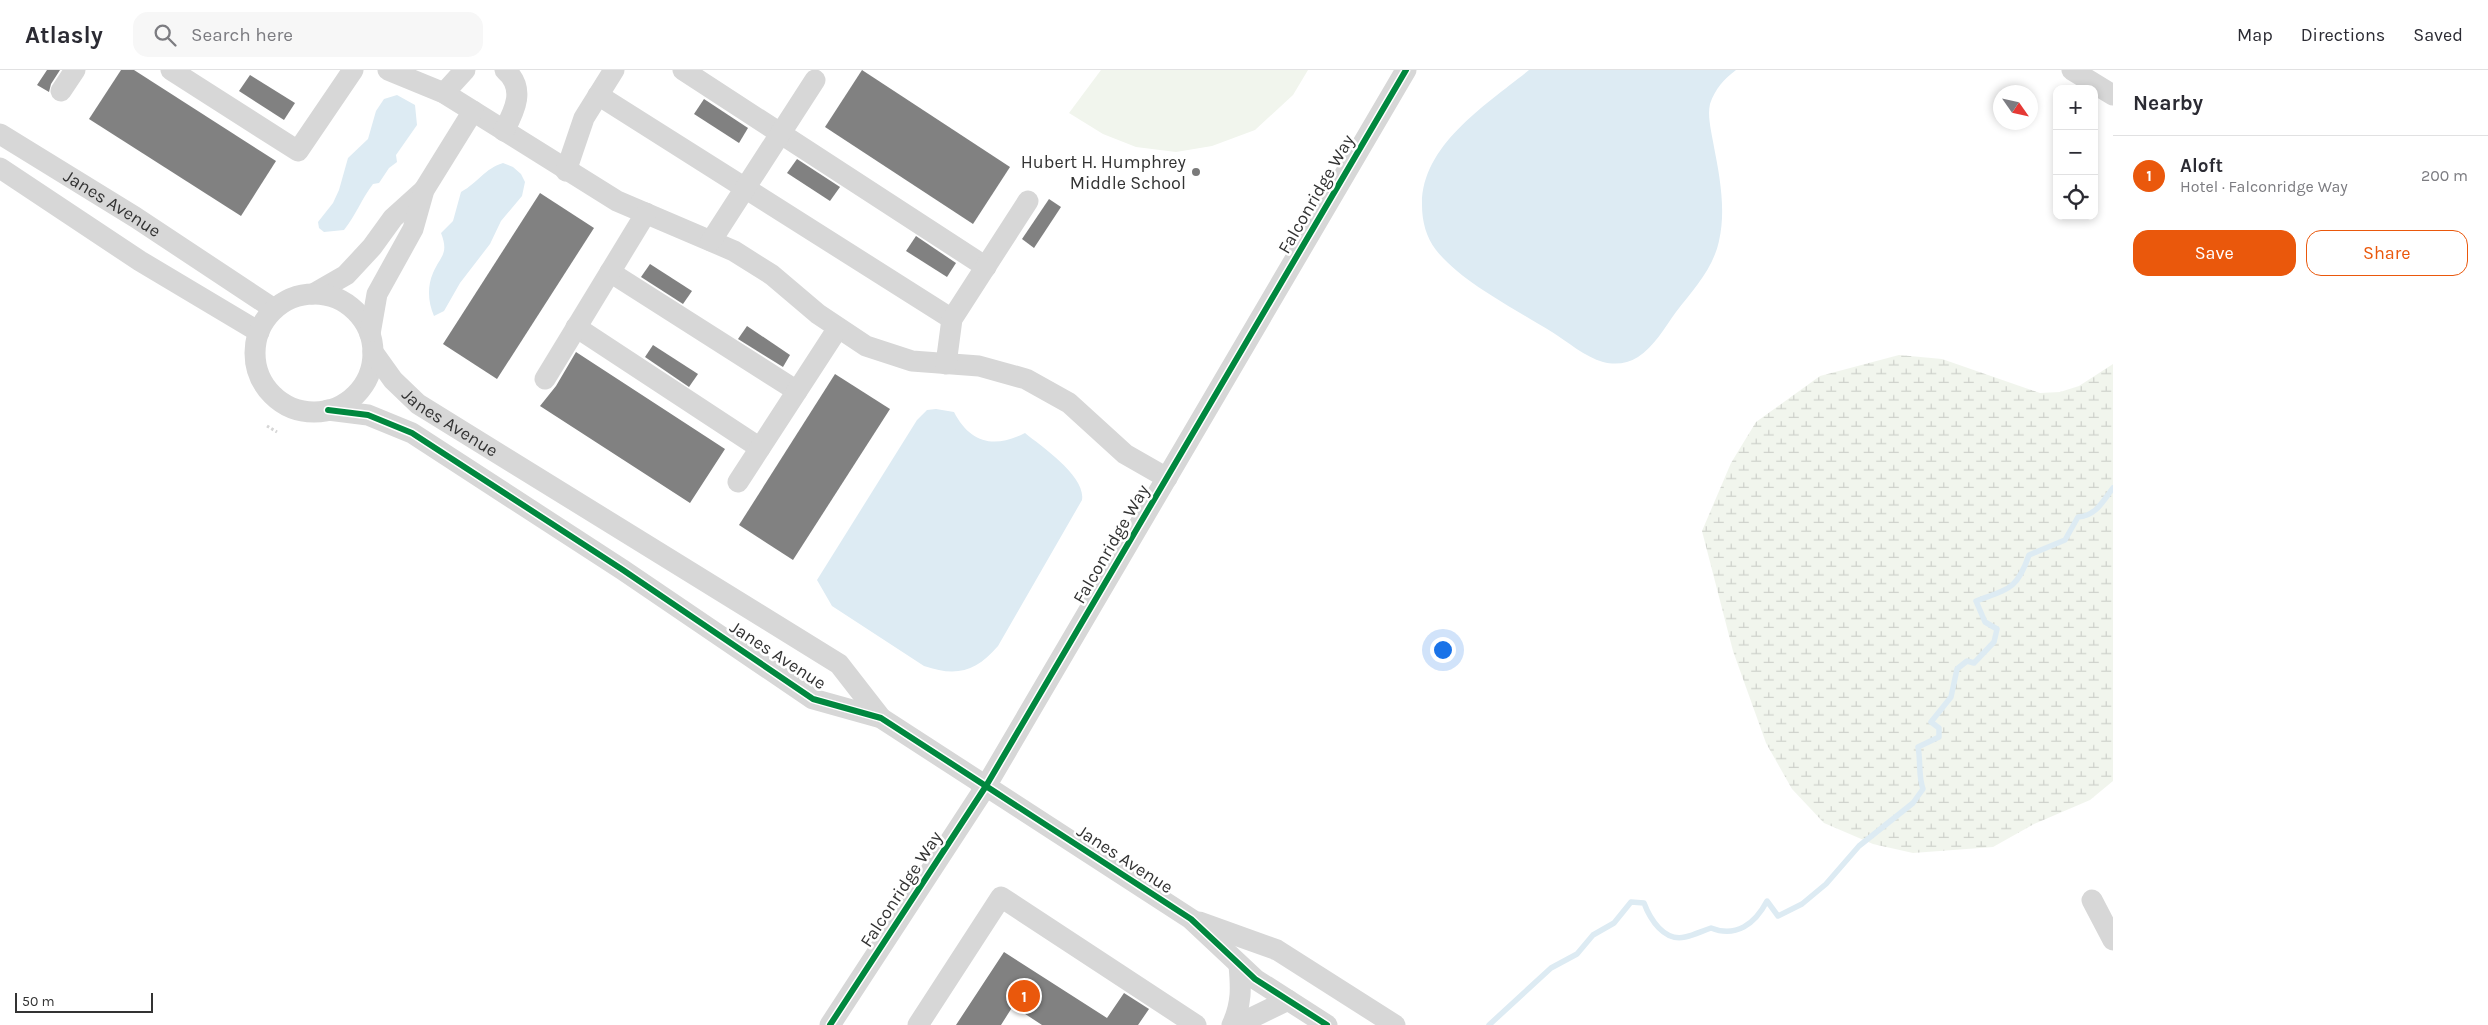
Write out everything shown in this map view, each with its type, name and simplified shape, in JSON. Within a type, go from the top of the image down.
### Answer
[{"type":"street","points":[[61,90],[76,70]]},
{"type":"street","points":[[175,71],[298,151],[353,70]]},
{"type":"street","points":[[388,70],[444,93],[566,171],[617,201],[734,251],[772,275],[818,314],[866,346],[912,361],[980,366],[1026,379],[1069,403],[1125,454],[1167,478]]},
{"type":"street","points":[[444,93],[465,70]]},
{"type":"street","points":[[504,131],[516,108],[518,96],[516,85],[505,70]]},
{"type":"street","points":[[566,171],[584,118],[614,70]]},
{"type":"street","points":[[683,70],[986,267]]},
{"type":"street","name":"Falconridge Way","points":[[830,1025],[986,786],[1406,70]]},
{"type":"street","points":[[2073,70],[2113,95]]},
{"type":"street","points":[[711,241],[815,80]]},
{"type":"street","points":[[598,95],[952,319]]},
{"type":"street","points":[[313,294],[346,275],[372,247],[393,218],[424,190],[473,111]]},
{"type":"street","name":"Janes Avenue","points":[[0,134],[135,217],[274,309]]},
{"type":"street","name":"Janes Avenue","points":[[0,168],[140,261],[258,332]]},
{"type":"street","points":[[371,343],[377,294],[413,230],[424,190]]},
{"type":"street","points":[[946,364],[952,319],[1028,201]]},
{"type":"street","points":[[545,379],[646,212]]},
{"type":"street","points":[[610,272],[797,391]]},
{"type":"street","name":"Janes Avenue","points":[[881,718],[839,664],[418,404],[393,380],[371,343],[361,317],[348,304],[331,296],[313,294],[292,298],[274,309],[258,332],[255,353],[259,374],[270,392],[286,405],[307,411],[328,410],[368,415],[412,433],[623,570],[812,699],[881,718],[1191,919],[1255,979],[1327,1025]]},
{"type":"street","points":[[576,327],[760,448]]},
{"type":"street","points":[[738,482],[838,328]]},
{"type":"street","name":"Janes Avenue","points":[[328,410],[346,402],[360,389],[370,371],[371,343]]},
{"type":"street","points":[[918,1025],[1001,897],[1196,1025]]},
{"type":"street","points":[[2092,900],[2113,940]]},
{"type":"street","name":"Janes Avenue","points":[[1191,919],[1277,950],[1395,1025]]},
{"type":"street","points":[[1232,1025],[1242,994],[1239,965]]},
{"type":"street","points":[[1237,1025],[1288,1000]]},
{"type":"path","points":[[267,426],[277,432]]},
{"type":"green space","points":[[1101,70],[1308,70],[1293,95],[1255,130],[1212,146],[1176,152],[1136,147],[1103,134],[1069,113]]},
{"type":"green space","points":[[1899,355],[1942,359],[2040,393],[2060,392],[2079,386],[2113,364],[2113,781],[2090,800],[2034,824],[1993,847],[1913,853],[1873,844],[1824,823],[1792,789],[1766,743],[1733,651],[1702,531],[1731,463],[1756,422],[1820,376]]},
{"type":"shaded area","points":[[1529,70],[1736,70],[1717,89],[1709,109],[1722,206],[1721,229],[1716,251],[1702,279],[1659,336],[1644,353],[1630,361],[1612,363],[1590,357],[1490,295],[1447,262],[1436,250],[1427,234],[1422,205],[1425,183],[1432,163],[1459,128],[1494,97]]},
{"type":"shaded area","points":[[397,95],[415,105],[417,125],[396,155],[397,162],[389,168],[379,183],[373,184],[344,230],[324,232],[319,228],[318,222],[333,203],[339,190],[348,158],[368,139],[376,111],[384,99]]},
{"type":"shaded area","points":[[503,163],[513,167],[521,174],[525,182],[522,196],[501,221],[490,244],[460,283],[444,311],[434,316],[429,300],[429,289],[431,278],[444,250],[441,233],[453,221],[461,192],[486,172]]},
{"type":"shaded area","points":[[936,409],[954,412],[967,431],[984,440],[993,442],[1003,441],[1025,433],[1052,454],[1070,472],[1077,481],[1082,500],[998,646],[982,662],[965,670],[956,671],[946,671],[924,666],[832,606],[817,580],[917,420],[927,410]]},
{"type":"building","points":[[47,70],[60,70],[51,84],[49,92],[37,85]]},
{"type":"building","points":[[121,70],[134,70],[276,161],[241,216],[89,119]]},
{"type":"building","points":[[862,70],[1010,167],[973,224],[825,127]]},
{"type":"building","points":[[250,75],[295,103],[284,120],[239,91]]},
{"type":"building","points":[[704,99],[748,128],[739,143],[694,114]]},
{"type":"building","points":[[797,159],[840,187],[830,201],[787,173]]},
{"type":"building","points":[[540,193],[594,228],[497,379],[443,344]]},
{"type":"building","points":[[1049,199],[1061,207],[1034,248],[1022,239]]},
{"type":"building","points":[[916,236],[956,263],[947,277],[906,251]]},
{"type":"building","points":[[650,264],[692,291],[683,304],[641,277]]},
{"type":"building","points":[[747,326],[790,355],[783,367],[738,339]]},
{"type":"building","points":[[653,345],[698,374],[689,387],[645,357]]},
{"type":"building","points":[[576,352],[725,449],[690,503],[540,406],[556,386]]},
{"type":"building","points":[[835,374],[890,409],[793,560],[739,525]]},
{"type":"building","points":[[1004,952],[1107,1018],[1124,993],[1149,1009],[1138,1025],[1042,1025],[1013,1006],[1001,1025],[956,1025]]},
{"type":"waterway","points":[[1489,1025],[1551,968],[1577,954],[1593,935],[1614,923],[1631,902],[1644,903],[1650,916],[1659,928],[1664,933],[1677,938],[1711,928],[1720,931],[1737,930],[1751,922],[1767,901],[1778,916],[1802,904],[1826,884],[1859,846],[1913,803],[1923,789],[1918,747],[1939,737],[1939,728],[1931,722],[1951,697],[1957,669],[1967,661],[1974,663],[1994,642],[1997,629],[1985,622],[1976,601],[2010,587],[2025,567],[2029,555],[2065,540],[2078,517],[2094,511],[2113,488]]},
{"type":"cycle path","points":[[830,1025],[986,786],[1406,70]]},
{"type":"cycle path","points":[[328,410],[368,415],[412,433],[623,570],[813,699],[881,718],[1191,919],[1255,979],[1327,1025]]},
{"type":"place","name":"Hubert H. Humphrey Middle School","points":[[1196,172]]},
{"type":"place","name":"Aloft","points":[[1024,996]]}]
